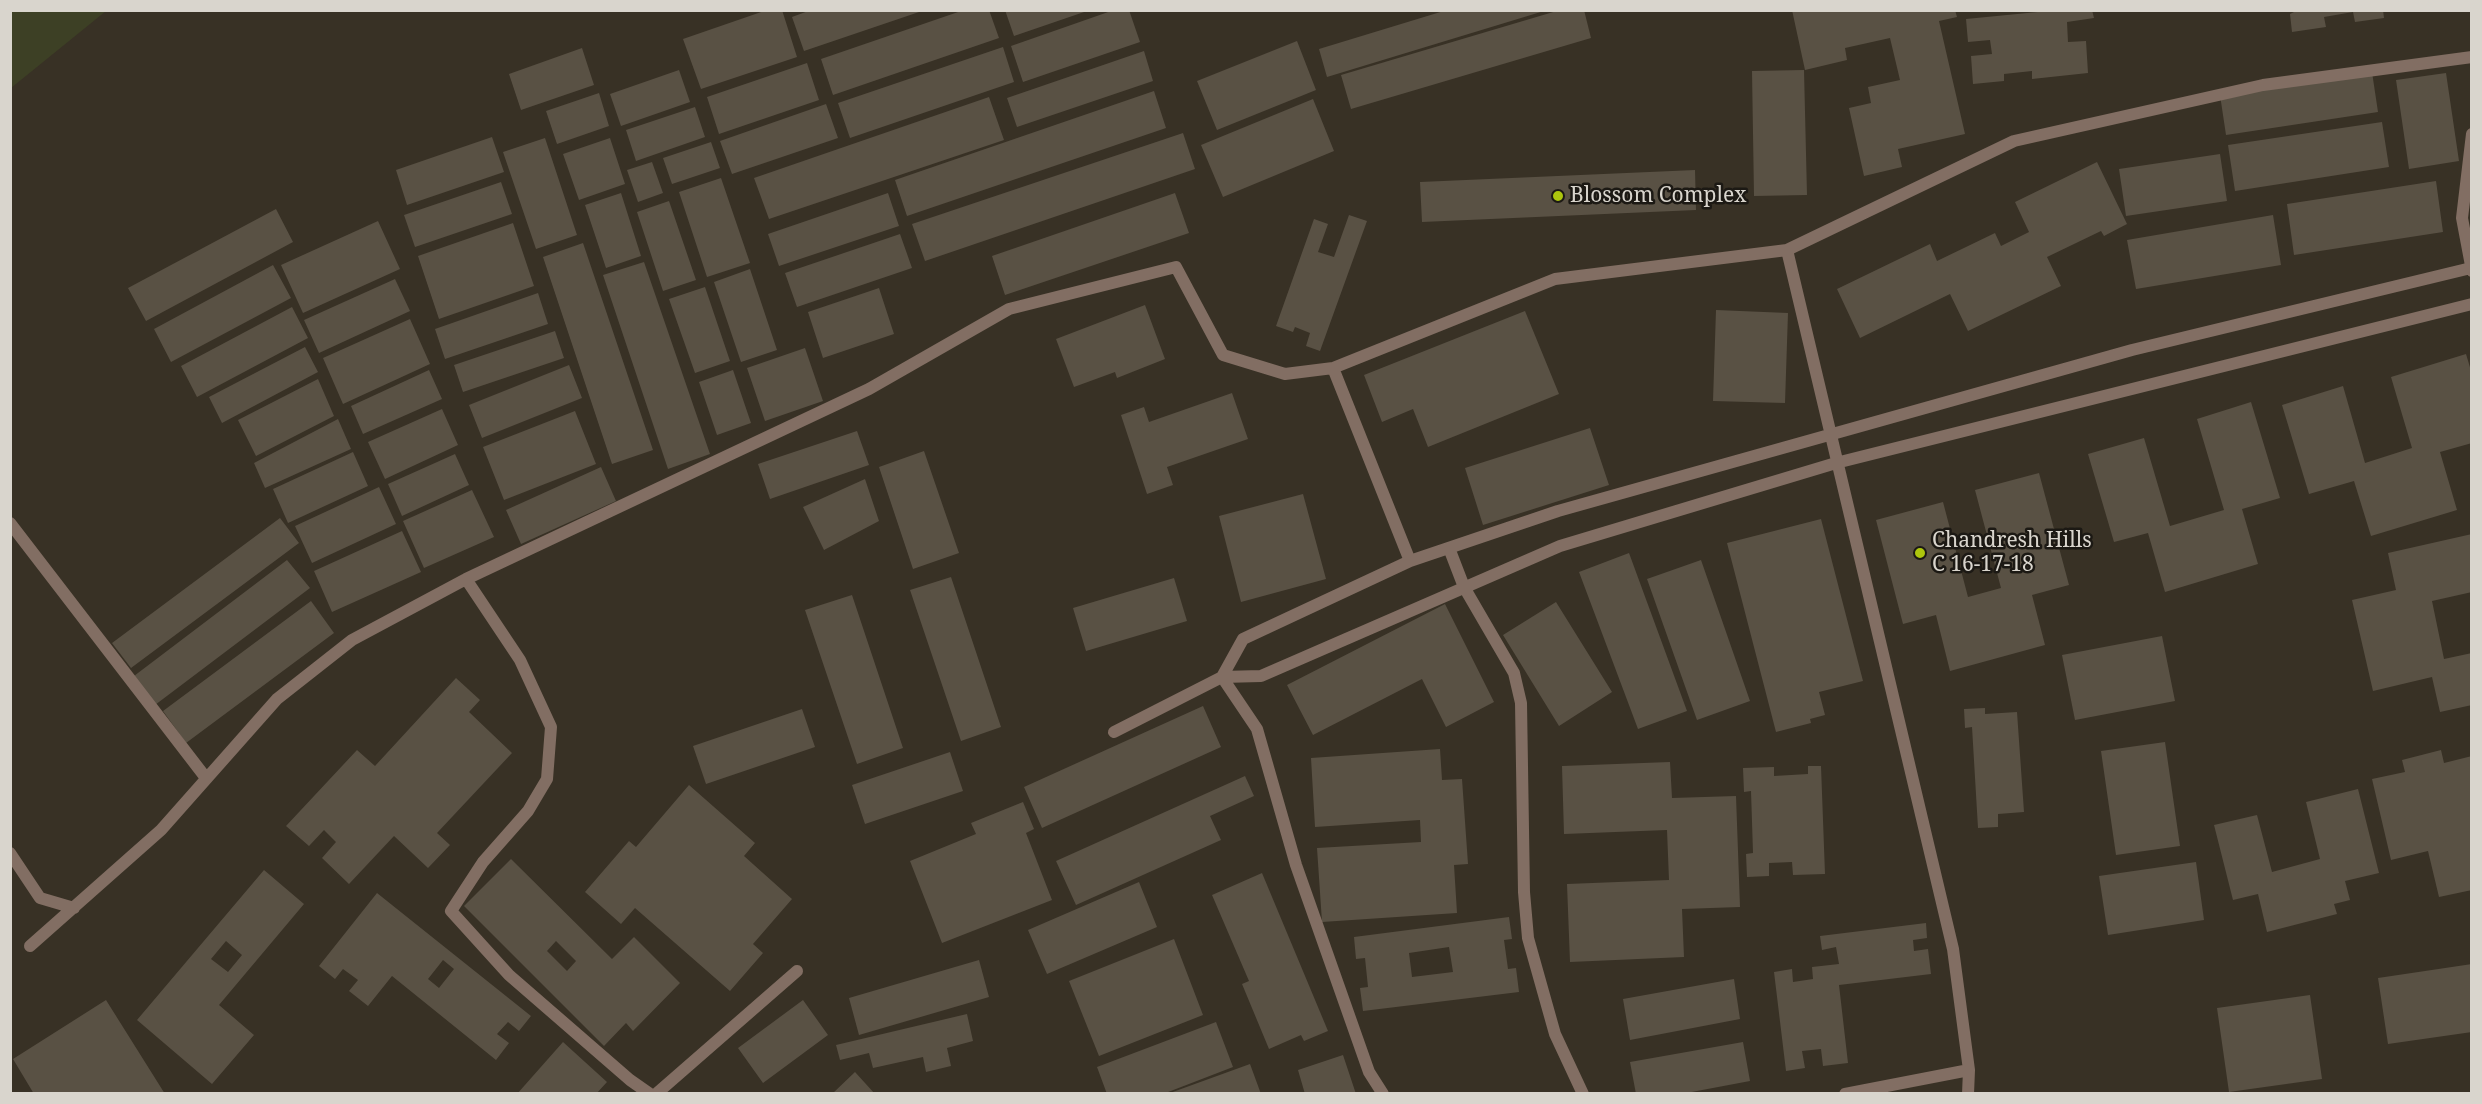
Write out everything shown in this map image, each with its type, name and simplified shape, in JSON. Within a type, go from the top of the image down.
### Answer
[{"type":"street","points":[[30,946],[161,830],[277,699],[352,640],[466,579],[869,389],[1009,309],[1176,267],[1224,355],[1285,374],[1332,368],[1555,279],[1787,250],[2014,141],[2263,85],[2472,57]]},
{"type":"street","points":[[1222,677],[1243,639],[1410,561],[1558,511],[2132,350],[2471,269],[2462,218],[2472,134]]},
{"type":"street","points":[[1787,250],[1953,950],[1969,1070],[1968,1094]]},
{"type":"street","points":[[1114,732],[1222,677],[1261,676],[1560,546],[1836,463],[2472,304]]},
{"type":"street","points":[[1332,368],[1410,561]]},
{"type":"street","points":[[10,523],[206,778]]},
{"type":"street","points":[[1449,548],[1464,587],[1514,673],[1521,703],[1524,892],[1528,938],[1554,1034],[1584,1094]]},
{"type":"street","points":[[466,579],[520,660],[551,727],[547,779],[528,811],[483,862],[451,911],[509,975],[630,1080],[650,1094]]},
{"type":"street","points":[[1222,677],[1257,729],[1296,865],[1369,1072],[1383,1094]]},
{"type":"street","points":[[10,853],[39,898],[74,908]]},
{"type":"street","points":[[656,1094],[797,971]]},
{"type":"street","points":[[1845,1094],[1969,1070]]},
{"type":"green space","points":[[11,10],[106,10],[106,11],[11,88]]},
{"type":"building","points":[[767,10],[782,10],[797,57],[701,89],[683,39]]},
{"type":"building","points":[[811,10],[922,11],[804,51],[792,17]]},
{"type":"building","points":[[964,10],[989,10],[999,38],[833,95],[821,59]]},
{"type":"building","points":[[1005,10],[1087,10],[1087,11],[1014,36]]},
{"type":"building","points":[[1114,10],[1129,10],[1140,42],[1023,82],[1011,46]]},
{"type":"building","points":[[1447,10],[1544,11],[1327,77],[1319,49]]},
{"type":"building","points":[[1560,10],[1584,10],[1591,38],[1351,109],[1341,75]]},
{"type":"building","points":[[1792,10],[1955,10],[1957,17],[1939,21],[1965,134],[1898,149],[1902,167],[1864,176],[1849,108],[1871,103],[1868,87],[1900,80],[1890,38],[1845,48],[1847,60],[1805,70]]},
{"type":"building","points":[[2058,10],[2092,10],[2094,18],[2067,22],[2068,42],[2086,41],[2088,73],[2032,79],[2032,71],[2004,74],[2004,81],[1973,84],[1971,56],[1992,54],[1990,40],[1968,42],[1966,19]]},
{"type":"building","points":[[2298,10],[2383,10],[2384,18],[2355,22],[2353,12],[2324,17],[2326,27],[2292,32],[2290,14]]},
{"type":"building","points":[[1297,41],[1316,90],[1217,130],[1197,81]]},
{"type":"building","points":[[1003,47],[1014,82],[850,138],[838,103]]},
{"type":"building","points":[[582,48],[594,85],[521,110],[509,74]]},
{"type":"building","points":[[1144,51],[1153,81],[1017,127],[1007,98]]},
{"type":"building","points":[[807,63],[819,100],[719,134],[707,97]]},
{"type":"building","points":[[679,70],[690,102],[621,126],[610,94]]},
{"type":"building","points":[[1804,70],[1807,195],[1754,196],[1752,71]]},
{"type":"building","points":[[2372,72],[2378,112],[2226,135],[2220,95]]},
{"type":"building","points":[[2446,73],[2459,161],[2409,169],[2396,80]]},
{"type":"building","points":[[1154,91],[1166,128],[907,216],[895,180]]},
{"type":"building","points":[[599,93],[609,126],[557,144],[546,111]]},
{"type":"building","points":[[989,97],[1004,140],[769,219],[754,178]]},
{"type":"building","points":[[1313,99],[1334,151],[1223,197],[1201,145]]},
{"type":"building","points":[[826,104],[838,138],[732,174],[720,141]]},
{"type":"building","points":[[695,107],[705,137],[636,161],[626,130]]},
{"type":"building","points":[[2382,122],[2389,167],[2235,191],[2228,145]]},
{"type":"building","points":[[1183,133],[1195,169],[925,261],[912,224]]},
{"type":"building","points":[[492,137],[504,172],[407,205],[396,170]]},
{"type":"building","points":[[545,138],[577,235],[536,249],[503,152]]},
{"type":"building","points":[[610,138],[625,184],[579,200],[563,154]]},
{"type":"building","points":[[711,142],[720,168],[672,184],[663,158]]},
{"type":"building","points":[[2220,154],[2227,201],[2126,216],[2119,169]]},
{"type":"building","points":[[652,162],[663,193],[638,202],[627,170]]},
{"type":"building","points":[[2097,162],[2127,224],[2104,236],[2101,231],[2047,257],[2061,286],[1968,331],[1950,294],[1860,338],[1837,289],[1930,244],[1937,261],[1995,233],[2001,246],[2029,232],[2015,202]]},
{"type":"building","name":"Blossom Complex","points":[[1695,170],[1696,210],[1422,222],[1420,182]]},
{"type":"building","points":[[721,178],[750,263],[707,277],[679,192]]},
{"type":"building","points":[[2436,181],[2443,232],[2294,255],[2287,204]]},
{"type":"building","points":[[501,182],[512,214],[415,247],[404,215]]},
{"type":"building","points":[[621,193],[641,256],[606,268],[585,205]]},
{"type":"building","points":[[888,193],[899,226],[779,266],[768,234]]},
{"type":"building","points":[[1175,193],[1189,233],[1005,295],[992,256]]},
{"type":"building","points":[[669,201],[696,280],[663,291],[637,212]]},
{"type":"building","points":[[276,209],[293,242],[146,321],[128,288]]},
{"type":"building","points":[[1349,215],[1367,221],[1320,351],[1306,346],[1310,333],[1295,327],[1293,332],[1276,326],[1314,219],[1328,224],[1318,252],[1334,257]]},
{"type":"building","points":[[2273,215],[2281,265],[2136,289],[2127,240]]},
{"type":"building","points":[[378,221],[400,269],[303,313],[281,265]]},
{"type":"building","points":[[513,223],[534,286],[439,319],[418,256]]},
{"type":"building","points":[[900,234],[912,268],[797,307],[785,273]]},
{"type":"building","points":[[583,243],[653,450],[612,464],[543,257]]},
{"type":"building","points":[[644,262],[710,454],[668,469],[603,275]]},
{"type":"building","points":[[273,265],[291,298],[171,362],[154,329]]},
{"type":"building","points":[[750,269],[777,350],[741,362],[714,282]]},
{"type":"building","points":[[395,279],[410,311],[319,353],[304,320]]},
{"type":"building","points":[[705,287],[730,361],[695,373],[669,299]]},
{"type":"building","points":[[879,288],[894,334],[823,358],[808,312]]},
{"type":"building","points":[[538,293],[548,324],[445,359],[435,329]]},
{"type":"building","points":[[1145,305],[1165,359],[1117,378],[1115,372],[1074,387],[1056,339]]},
{"type":"building","points":[[292,307],[308,338],[197,397],[181,366]]},
{"type":"building","points":[[1716,310],[1788,313],[1785,403],[1713,401]]},
{"type":"building","points":[[1525,311],[1559,394],[1428,447],[1413,409],[1382,422],[1364,375]]},
{"type":"building","points":[[410,319],[430,364],[343,404],[323,358]]},
{"type":"building","points":[[555,331],[564,358],[463,392],[454,365]]},
{"type":"building","points":[[305,347],[318,372],[222,423],[209,397]]},
{"type":"building","points":[[805,348],[823,401],[765,421],[747,368]]},
{"type":"building","points":[[2466,354],[2472,374],[2472,443],[2440,452],[2457,510],[2371,536],[2354,481],[2309,494],[2282,405],[2343,386],[2365,463],[2412,448],[2391,377]]},
{"type":"building","points":[[569,365],[582,398],[482,438],[469,405]]},
{"type":"building","points":[[429,370],[442,399],[363,434],[351,406]]},
{"type":"building","points":[[733,370],[751,423],[717,435],[699,382]]},
{"type":"building","points":[[318,379],[334,416],[256,456],[238,420]]},
{"type":"building","points":[[1232,393],[1248,439],[1167,467],[1173,485],[1147,494],[1121,415],[1144,407],[1149,422]]},
{"type":"building","points":[[2251,402],[2280,498],[2242,509],[2258,564],[2165,592],[2148,533],[2114,542],[2088,454],[2144,438],[2170,526],[2224,510],[2197,419]]},
{"type":"building","points":[[442,409],[458,445],[385,479],[368,442]]},
{"type":"building","points":[[575,411],[596,464],[504,500],[483,447]]},
{"type":"building","points":[[338,419],[351,449],[265,488],[254,463]]},
{"type":"building","points":[[1590,428],[1609,485],[1483,525],[1465,468]]},
{"type":"building","points":[[857,431],[869,465],[770,499],[758,464]]},
{"type":"building","points":[[924,451],[959,553],[913,569],[879,467]]},
{"type":"building","points":[[353,452],[368,486],[288,523],[273,489]]},
{"type":"building","points":[[455,454],[469,485],[402,516],[388,484]]},
{"type":"building","points":[[601,467],[616,501],[521,544],[506,510]]},
{"type":"building","name":"Chandresh Hills C 16-17-18","points":[[2039,473],[2069,585],[2032,595],[2045,645],[1950,671],[1936,615],[1903,624],[1876,520],[1943,502],[1968,597],[2001,588],[1975,490]]},
{"type":"building","points":[[865,479],[879,521],[824,550],[803,507]]},
{"type":"building","points":[[379,487],[396,524],[312,563],[295,526]]},
{"type":"building","points":[[472,490],[494,537],[424,568],[403,521]]},
{"type":"building","points":[[1303,494],[1326,579],[1241,602],[1219,516]]},
{"type":"building","points":[[280,518],[299,543],[131,668],[112,643]]},
{"type":"building","points":[[1821,519],[1863,681],[1819,692],[1825,715],[1810,719],[1811,723],[1776,732],[1727,543]]},
{"type":"building","points":[[402,531],[421,572],[332,612],[314,571]]},
{"type":"building","points":[[2472,534],[2472,592],[2432,601],[2444,659],[2472,653],[2472,705],[2440,712],[2432,677],[2373,691],[2352,600],[2396,590],[2388,553]]},
{"type":"building","points":[[1629,553],[1687,711],[1638,729],[1579,572]]},
{"type":"building","points":[[287,560],[310,588],[155,705],[134,676]]},
{"type":"building","points":[[1701,560],[1750,701],[1697,720],[1647,579]]},
{"type":"building","points":[[951,577],[1001,727],[961,741],[910,590]]},
{"type":"building","points":[[1174,578],[1187,621],[1086,651],[1073,608]]},
{"type":"building","points":[[852,595],[903,748],[857,764],[805,610]]},
{"type":"building","points":[[311,601],[334,633],[186,743],[163,711]]},
{"type":"building","points":[[1556,602],[1612,692],[1559,726],[1503,635]]},
{"type":"building","points":[[1445,604],[1494,702],[1446,727],[1422,679],[1313,735],[1287,685]]},
{"type":"building","points":[[2162,636],[2175,701],[2075,720],[2062,655]]},
{"type":"building","points":[[456,678],[480,700],[469,712],[512,753],[437,833],[450,845],[428,868],[394,836],[349,884],[322,858],[336,842],[324,830],[309,846],[286,826],[357,750],[375,766]]},
{"type":"building","points":[[1203,706],[1221,747],[1042,828],[1024,787]]},
{"type":"building","points":[[1985,708],[1985,714],[2017,712],[2024,812],[1998,814],[1998,827],[1978,828],[1972,727],[1965,728],[1964,709]]},
{"type":"building","points":[[802,709],[815,747],[706,784],[693,746]]},
{"type":"building","points":[[2165,742],[2180,846],[2116,855],[2101,751]]},
{"type":"building","points":[[1440,749],[1442,780],[1462,779],[1468,864],[1454,865],[1457,913],[1322,922],[1317,848],[1421,842],[1420,820],[1315,827],[1311,758]]},
{"type":"building","points":[[2441,750],[2444,763],[2472,756],[2472,890],[2439,897],[2428,851],[2391,860],[2372,779],[2405,772],[2402,760]]},
{"type":"building","points":[[950,752],[963,791],[865,824],[852,785]]},
{"type":"building","points":[[1670,762],[1672,798],[1736,796],[1740,907],[1682,909],[1684,957],[1570,962],[1567,884],[1669,880],[1667,830],[1564,834],[1562,766]]},
{"type":"building","points":[[1808,766],[1821,766],[1825,874],[1793,875],[1792,862],[1769,863],[1769,876],[1747,877],[1746,854],[1753,853],[1751,791],[1744,792],[1743,768],[1774,767],[1774,776],[1808,774]]},
{"type":"building","points":[[1245,776],[1254,796],[1210,816],[1221,840],[1076,905],[1056,861]]},
{"type":"building","points":[[689,785],[755,843],[744,856],[792,899],[753,944],[763,953],[730,991],[635,908],[621,924],[585,892],[629,841],[636,847]]},
{"type":"building","points":[[2358,789],[2379,873],[2345,881],[2350,900],[2334,904],[2337,914],[2267,932],[2258,894],[2233,900],[2214,825],[2257,815],[2272,872],[2320,859],[2306,802]]},
{"type":"building","points":[[1023,802],[1034,829],[1026,833],[1052,900],[942,943],[910,861],[976,834],[971,823]]},
{"type":"building","points":[[511,859],[612,959],[634,937],[680,983],[633,1031],[626,1023],[604,1046],[464,906]],"holes":[[[556,941],[576,961],[567,971],[547,951]]]},
{"type":"building","points":[[2196,862],[2204,920],[2108,935],[2099,876]]},
{"type":"building","points":[[264,870],[304,904],[219,1005],[254,1035],[212,1084],[137,1020]],"holes":[[[226,941],[242,955],[228,972],[211,959]]]},
{"type":"building","points":[[1262,873],[1328,1031],[1304,1041],[1301,1035],[1269,1049],[1242,984],[1249,981],[1212,895]]},
{"type":"building","points":[[1139,882],[1157,927],[1047,974],[1028,930]]},
{"type":"building","points":[[377,893],[531,1016],[519,1031],[508,1022],[497,1034],[509,1043],[496,1060],[392,976],[368,1006],[349,991],[358,980],[343,969],[335,979],[319,966]],"holes":[[[443,960],[454,969],[439,988],[428,979]]]},
{"type":"building","points":[[1509,917],[1512,939],[1504,940],[1508,969],[1516,968],[1519,992],[1363,1011],[1360,988],[1368,987],[1365,958],[1356,959],[1354,937]],"holes":[[[1449,947],[1453,972],[1412,977],[1409,953]]]},
{"type":"building","points":[[1926,923],[1927,938],[1913,940],[1914,951],[1928,949],[1931,974],[1839,985],[1848,1063],[1823,1066],[1821,1049],[1802,1051],[1805,1068],[1786,1071],[1774,972],[1792,969],[1793,982],[1813,979],[1812,967],[1839,964],[1836,947],[1822,950],[1820,936]]},
{"type":"building","points":[[1174,939],[1203,1015],[1099,1056],[1069,981]]},
{"type":"building","points":[[979,960],[989,997],[859,1035],[849,998]]},
{"type":"building","points":[[2472,964],[2472,1032],[2388,1044],[2378,978]]},
{"type":"building","points":[[1734,979],[1740,1019],[1630,1040],[1623,999]]},
{"type":"building","points":[[2310,995],[2322,1079],[2229,1092],[2217,1008]]},
{"type":"building","points":[[106,1000],[165,1094],[34,1094],[13,1059]]},
{"type":"building","points":[[803,1000],[828,1035],[763,1083],[738,1048]]},
{"type":"building","points":[[967,1014],[973,1041],[947,1048],[951,1066],[926,1072],[923,1057],[873,1068],[869,1053],[840,1060],[836,1045]]},
{"type":"building","points":[[1216,1022],[1233,1067],[1163,1094],[1107,1094],[1097,1067]]},
{"type":"building","points":[[563,1042],[607,1082],[596,1094],[517,1094]]},
{"type":"building","points":[[1743,1042],[1750,1081],[1681,1094],[1636,1094],[1630,1062]]},
{"type":"building","points":[[1343,1055],[1356,1094],[1305,1094],[1298,1070]]},
{"type":"building","points":[[1250,1064],[1261,1094],[1170,1093]]},
{"type":"building","points":[[855,1072],[875,1094],[832,1094]]},
{"type":"place","name":"Blossom Complex","points":[[1558,196]]},
{"type":"place","name":"Chandresh Hills C 16-17-18","points":[[1920,553]]}]
